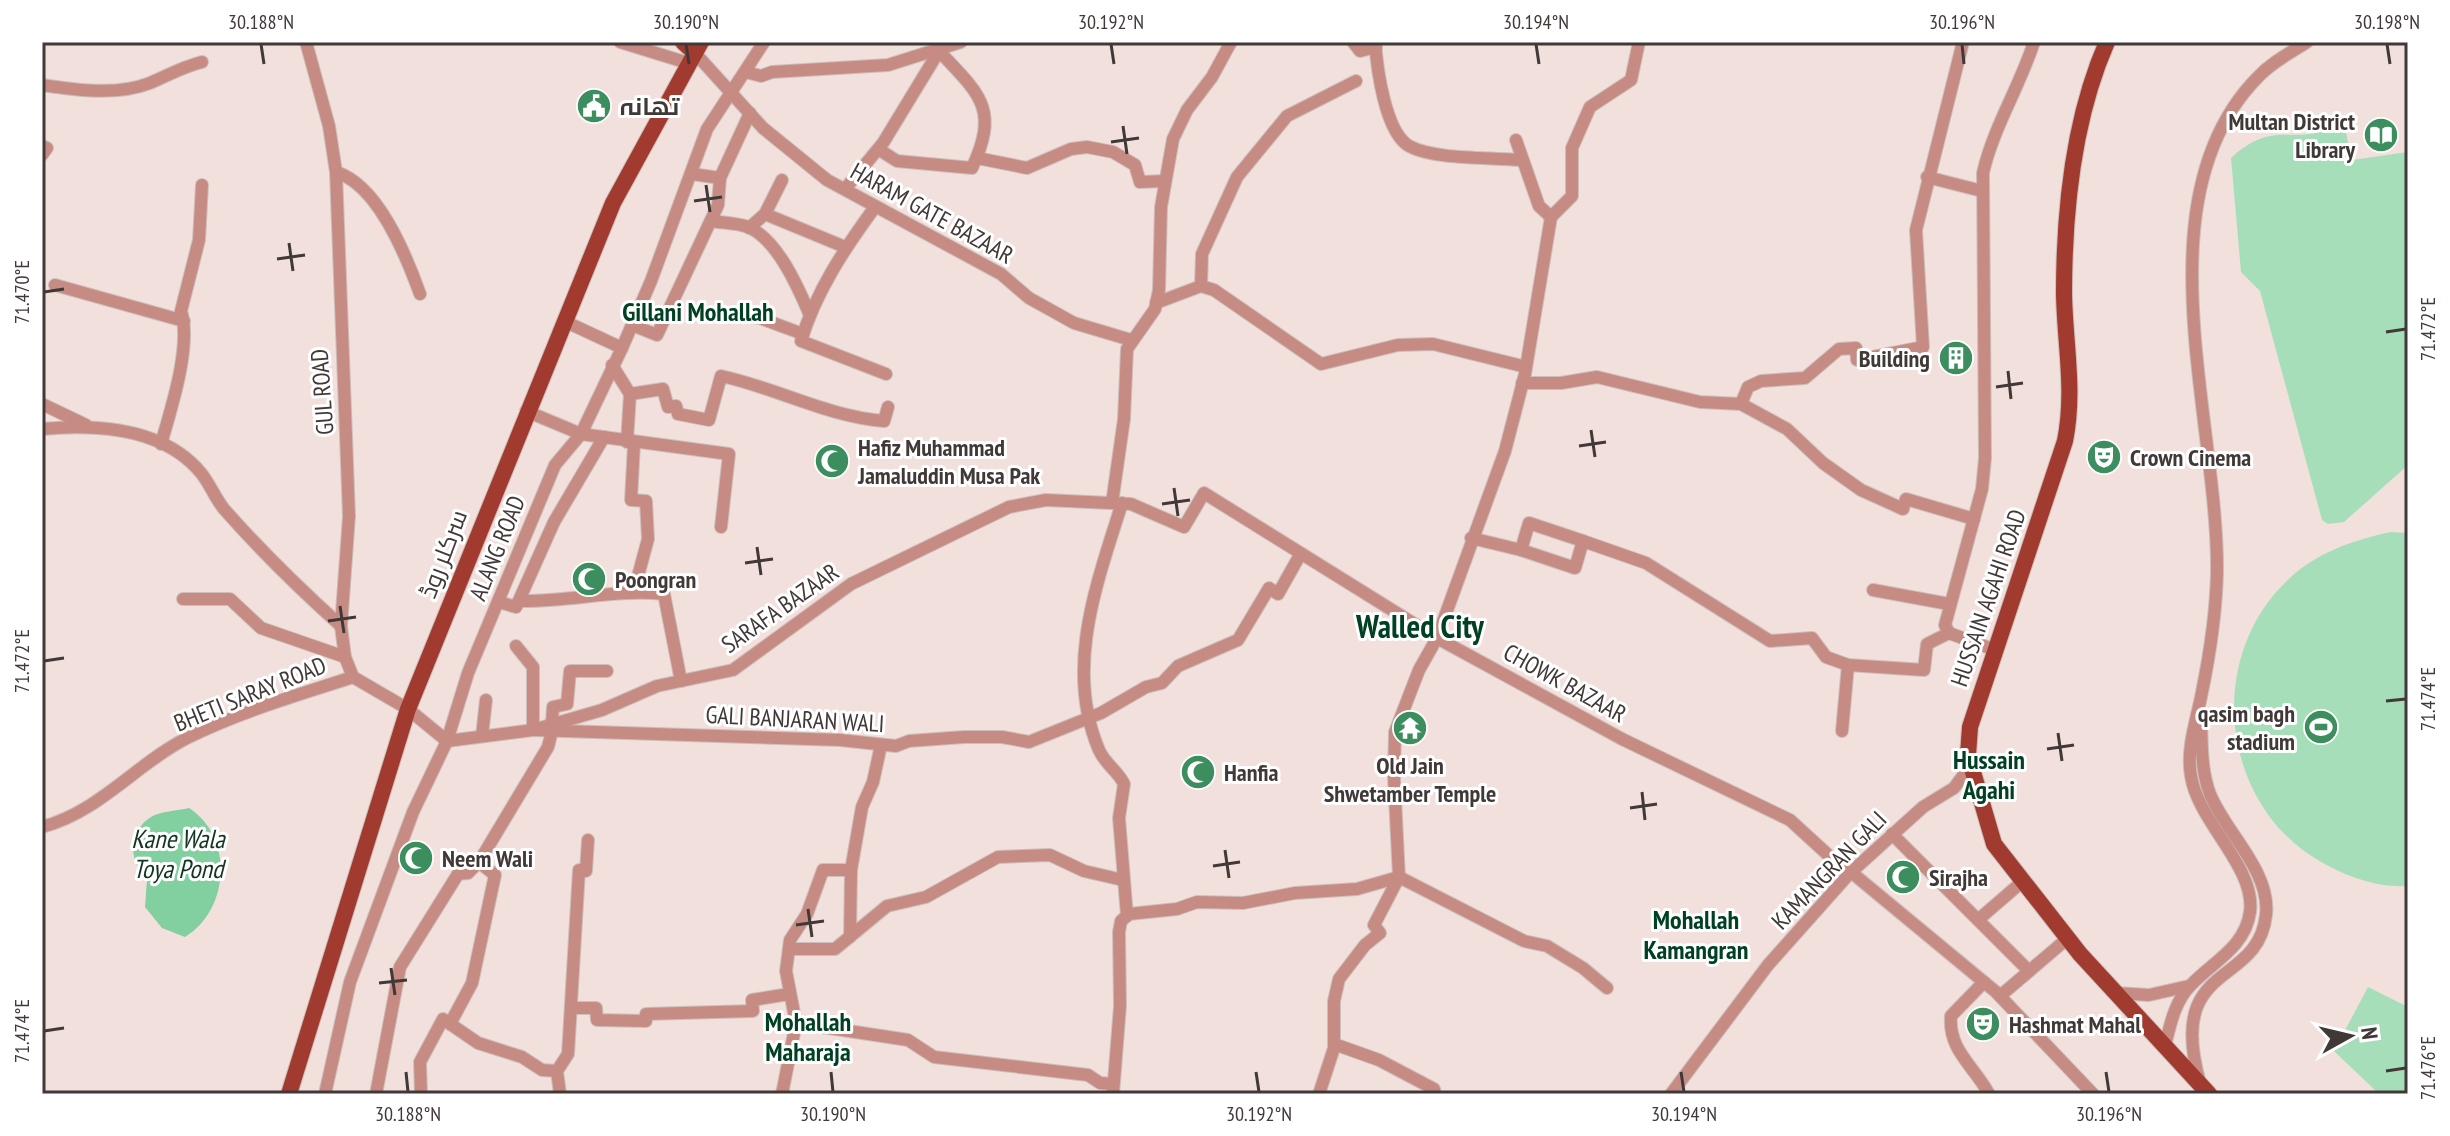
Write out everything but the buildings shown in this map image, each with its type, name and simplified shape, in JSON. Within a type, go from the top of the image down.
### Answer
[{"type":"main road","name":"HUSSAIN AGAHI ROAD","points":[[2107,42],[2082,117],[2068,216],[2064,296],[2071,410],[2056,475],[1970,727],[1971,765],[1994,844],[2068,938],[2205,1089]]},
{"type":"main road","name":"سرکلر روڈ","points":[[289,1094],[408,709],[526,411],[613,203],[692,50]]},
{"type":"street","name":"GUL ROAD","points":[[306,42],[329,126],[336,172],[349,516],[341,626],[345,657],[353,677]]},
{"type":"street","points":[[620,42],[692,50]]},
{"type":"street","name":"ALANG ROAD","points":[[325,1094],[350,982],[413,812],[447,741],[468,673],[555,465],[581,434],[622,348],[707,129],[764,42]]},
{"type":"street","points":[[746,72],[761,76],[772,72],[888,65],[961,42]]},
{"type":"street","points":[[1353,42],[1360,51],[1376,45],[1396,135],[1409,146],[1434,153],[1520,160]]},
{"type":"street","points":[[1319,1094],[1334,1044],[1334,1001],[1339,979],[1365,945],[1380,933],[1374,925],[1399,877],[1395,732],[1419,670],[1437,638],[1505,451],[1526,367],[1551,217],[1572,196],[1572,148],[1590,107],[1631,80],[1638,42]]},
{"type":"street","points":[[1741,404],[1748,387],[1761,381],[1805,378],[1839,349],[1856,348],[1857,360],[1923,347],[1916,230],[1963,42]]},
{"type":"street","points":[[1995,650],[1949,633],[1945,625],[1974,519],[1985,458],[1982,191],[1987,157],[2022,82],[2034,42]]},
{"type":"street","points":[[2165,1046],[2177,1006],[2189,986],[2234,947],[2250,912],[2242,876],[2194,791],[2190,751],[2213,633],[2217,552],[2191,286],[2195,210],[2208,161],[2230,114],[2258,77],[2307,42]]},
{"type":"street","points":[[796,1023],[908,1040],[934,1057],[1088,1075],[1113,1089],[1117,1076],[1120,1006],[1119,932],[1127,916],[1119,818],[1124,784],[1105,762],[1089,718],[1082,691],[1084,647],[1098,580],[1122,503],[1131,340],[1156,303],[1165,181],[1173,139],[1226,44]]},
{"type":"street","name":"HARAM GATE BAZAAR","points":[[692,50],[784,145],[845,189],[1001,274],[1029,298],[1074,323],[1131,340]]},
{"type":"street","points":[[845,189],[878,149],[939,51]]},
{"type":"street","points":[[878,149],[897,161],[972,168],[986,131],[978,93],[939,51]]},
{"type":"street","points":[[42,85],[109,90],[148,83],[175,68],[202,62]]},
{"type":"street","points":[[1201,286],[1202,254],[1237,177],[1287,116],[1356,81]]},
{"type":"street","points":[[632,325],[657,335],[718,205],[720,178],[750,113]]},
{"type":"street","points":[[1516,140],[1520,160],[1539,206],[1551,217]]},
{"type":"street","points":[[42,146],[47,148],[42,155]]},
{"type":"street","points":[[977,158],[1027,168],[1071,149],[1087,147],[1113,152],[1135,165],[1140,182],[1165,181]]},
{"type":"street","points":[[336,172],[348,176],[376,206],[404,251],[420,294]]},
{"type":"street","points":[[692,174],[720,178]]},
{"type":"street","points":[[1927,177],[1982,191]]},
{"type":"street","points":[[749,228],[765,214],[782,180]]},
{"type":"street","points":[[161,444],[180,368],[184,321],[181,311],[199,240],[202,185]]},
{"type":"street","points":[[875,207],[845,247],[809,313],[801,341],[886,374]]},
{"type":"street","points":[[765,214],[845,247]]},
{"type":"street","points":[[711,221],[749,228],[786,265],[809,313]]},
{"type":"street","points":[[55,285],[184,321]]},
{"type":"street","points":[[1156,303],[1201,286],[1214,290],[1321,364],[1398,345],[1433,344],[1526,367]]},
{"type":"street","points":[[731,313],[760,318],[803,334]]},
{"type":"street","points":[[564,321],[622,348]]},
{"type":"street","points":[[612,365],[630,394],[631,500],[646,501],[648,539],[634,591]]},
{"type":"street","points":[[630,394],[663,389],[668,407],[676,406],[678,414],[709,420],[721,376],[750,382],[840,415],[884,421],[888,407]]},
{"type":"street","points":[[1522,383],[1561,383],[1597,377],[1700,402],[1741,404],[1787,429],[1823,463],[1861,490],[1903,509],[1906,499],[1974,519]]},
{"type":"street","points":[[42,404],[89,426]]},
{"type":"street","points":[[526,411],[581,434],[729,454],[721,527]]},
{"type":"street","points":[[42,429],[89,426],[123,429],[161,444],[200,471],[222,507],[275,564],[341,626]]},
{"type":"street","points":[[499,602],[516,607],[558,516],[604,437]]},
{"type":"street","name":"CHOWK BAZAAR","points":[[1122,503],[1184,527],[1204,493],[1437,638],[1622,739],[1790,820],[2000,996],[2093,1094]]},
{"type":"street","name":"SARAFA BAZAAR","points":[[447,741],[552,727],[602,710],[632,694],[733,670],[851,584],[1009,507],[1046,500],[1122,503]]},
{"type":"street","points":[[538,508],[558,516]]},
{"type":"street","points":[[1521,550],[1529,523],[1646,563],[1770,641],[1812,638],[1826,657],[1848,665],[1924,670],[1927,644],[1949,633]]},
{"type":"street","points":[[1471,538],[1575,568],[1583,541]]},
{"type":"street","name":"GALI BANJARAN WALI","points":[[552,727],[896,746],[909,741],[964,737],[1002,737],[1029,742],[1089,718],[1146,687],[1162,683],[1178,666],[1238,640],[1269,588],[1278,594],[1300,555]]},
{"type":"street","points":[[1873,590],[1949,604]]},
{"type":"street","points":[[519,601],[556,602],[634,591],[664,594],[681,681]]},
{"type":"street","points":[[183,599],[230,599],[261,628],[345,657]]},
{"type":"street","points":[[516,646],[533,667],[533,730]]},
{"type":"street","points":[[1842,731],[1848,665]]},
{"type":"street","points":[[376,1094],[400,967],[458,874],[468,873],[479,862],[548,747],[553,707],[567,704],[570,671],[607,671]]},
{"type":"street","points":[[353,677],[408,709],[447,741]]},
{"type":"street","name":"BHETI SARAY ROAD","points":[[42,827],[88,807],[185,739],[257,709],[353,677]]},
{"type":"street","points":[[482,736],[486,700]]},
{"type":"street","points":[[2200,702],[2202,755],[2209,791],[2258,876],[2266,915],[2249,951],[2206,990],[2193,1013],[2191,1044],[2205,1089]]},
{"type":"street","points":[[850,937],[851,870],[862,807],[873,782],[881,745]]},
{"type":"street","name":"KAMANGRAN GALI","points":[[1671,1094],[1768,965],[1850,873],[1892,834],[1954,788],[1971,765]]},
{"type":"street","points":[[1892,834],[2029,971]]},
{"type":"street","points":[[560,1094],[557,1071],[568,1054],[579,870],[586,871],[588,840]]},
{"type":"street","points":[[789,949],[835,949],[887,906],[926,897],[998,857],[1050,855],[1084,871],[1123,880]]},
{"type":"street","points":[[450,1024],[472,983],[495,875],[479,862]]},
{"type":"street","points":[[782,1094],[796,1023],[786,971],[789,949],[823,870],[851,870]]},
{"type":"street","points":[[1127,916],[1197,902],[1243,903],[1284,895],[1357,889],[1399,877],[1524,941],[1547,946],[1583,968],[1607,988]]},
{"type":"street","points":[[1979,919],[2023,881]]},
{"type":"street","points":[[2000,996],[2068,938]]},
{"type":"street","points":[[1984,982],[1951,1016],[1950,1024],[1952,1045],[1989,1094]]},
{"type":"street","points":[[2116,993],[2149,995],[2189,986]]},
{"type":"street","points":[[572,1008],[596,1008],[597,1020],[646,1021],[646,1014],[753,1011],[752,1000],[789,994]]},
{"type":"street","points":[[421,1094],[420,1062],[443,1019],[478,1043],[522,1057],[542,1070],[557,1071]]},
{"type":"street","points":[[1334,1044],[1407,1074],[1434,1089],[1435,1094]]},
{"type":"shaded area","points":[[2338,126],[2345,128],[2352,160],[2408,152],[2408,465],[2344,522],[2328,524],[2322,520],[2260,291],[2241,272],[2231,158],[2260,139],[2322,132]]},
{"type":"shaded area","name":"qasim bagh stadium","points":[[2391,532],[2408,533],[2408,886],[2386,885],[2352,877],[2321,862],[2289,838],[2264,808],[2246,773],[2236,736],[2234,697],[2241,658],[2256,622],[2279,589],[2303,567],[2330,551]]},
{"type":"shaded area","points":[[2368,987],[2408,1007],[2408,1094],[2379,1094],[2334,1051]]},
{"type":"water","name":"Kane Wala Toya Pond","points":[[189,808],[204,821],[214,837],[221,873],[211,910],[200,925],[185,937],[162,928],[145,907],[147,880],[137,865],[133,848],[138,831],[151,817]]},
{"type":"place","name":"تھانہ","points":[[594,106]]},
{"type":"place","name":"Multan District Library","points":[[2381,135]]},
{"type":"place","name":"Building","points":[[1956,358]]},
{"type":"place","name":"Crown Cinema","points":[[2104,457]]},
{"type":"place","name":"Hafiz Muhammad Jamaluddin Musa Pak","points":[[832,461]]},
{"type":"place","name":"Poongran","points":[[589,579]]},
{"type":"place","name":"qasim bagh stadium","points":[[2321,727]]},
{"type":"place","name":"Old Jain Shwetamber Temple","points":[[1410,728]]},
{"type":"place","name":"Hanfia","points":[[1198,772]]},
{"type":"place","name":"Neem Wali","points":[[416,858]]},
{"type":"place","name":"Sirajha","points":[[1903,877]]},
{"type":"place","name":"Hashmat Mahal","points":[[1983,1024]]},
{"type":"district","name":"Gillani Mohallah","points":[[698,311]]},
{"type":"district","name":"Walled City","points":[[1420,626]]},
{"type":"district","name":"Hussain Agahi","points":[[1989,774]]},
{"type":"district","name":"Mohallah Kamangran","points":[[1696,934]]},
{"type":"district","name":"Mohallah Maharaja","points":[[808,1036]]}]
